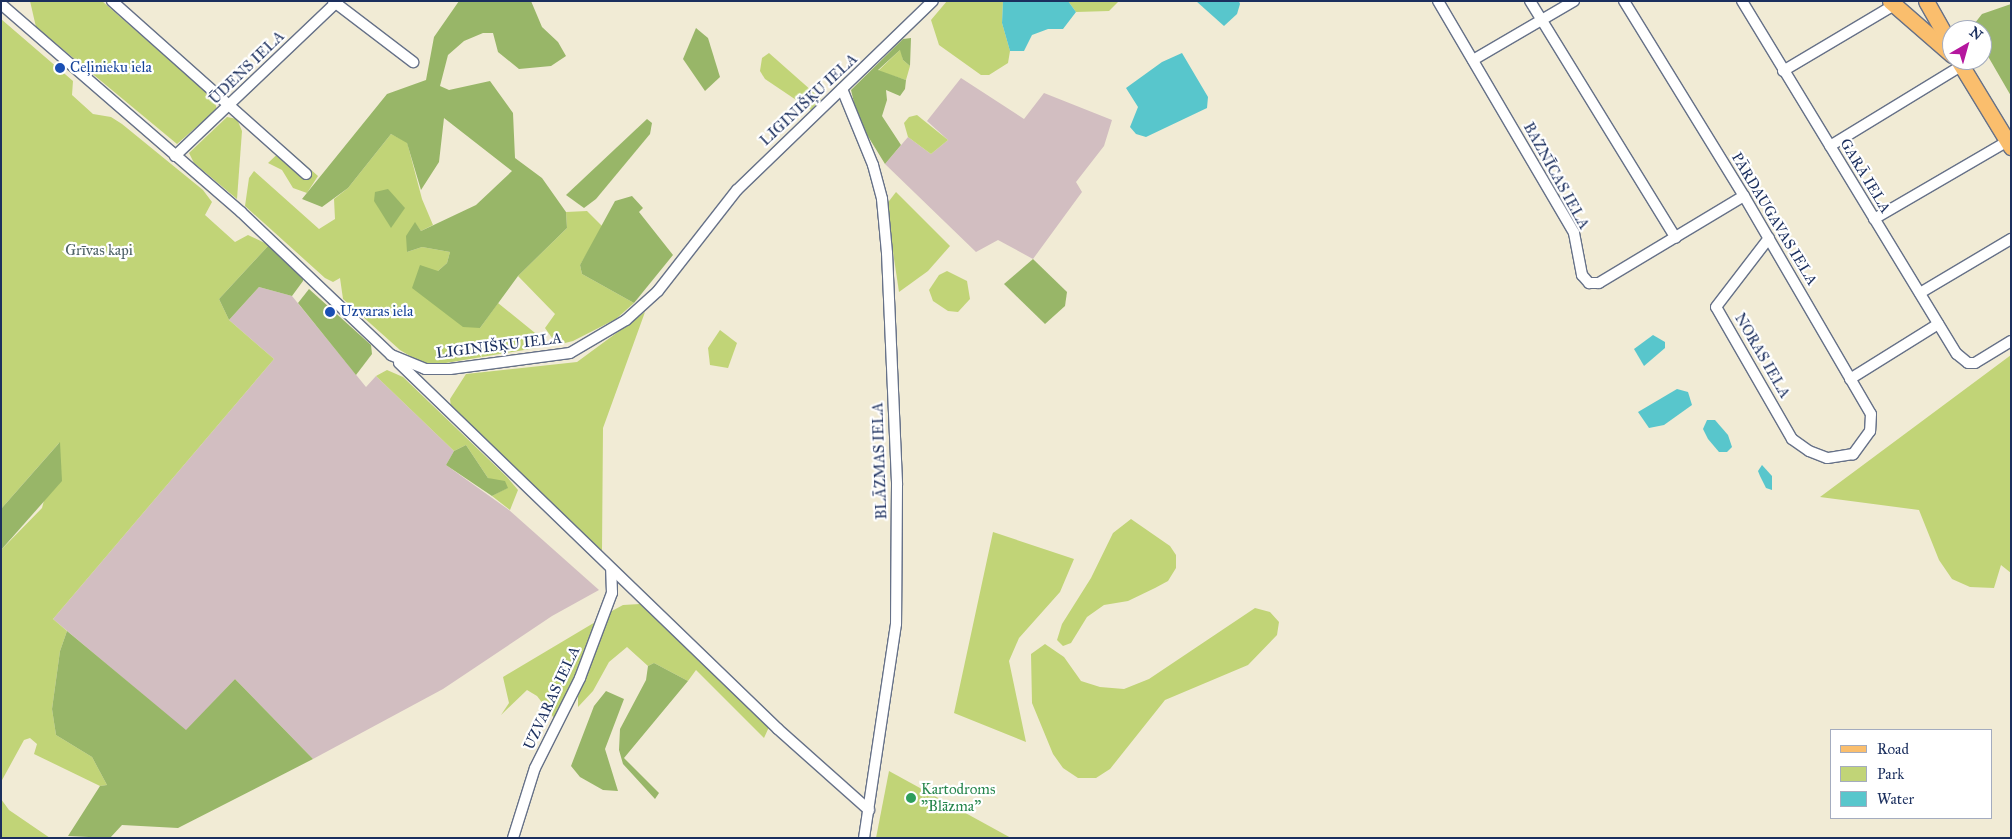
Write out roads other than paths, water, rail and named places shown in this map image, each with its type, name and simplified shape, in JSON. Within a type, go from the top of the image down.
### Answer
[{"type":"main road","points":[[1926,1],[1942,31]]},
{"type":"main road","points":[[1892,3],[1942,46]]},
{"type":"main road","points":[[1963,70],[2009,144]]},
{"type":"street","points":[[112,1],[231,105],[306,174]]},
{"type":"street","name":"LIGINIŠĶU IELA","points":[[1,4],[245,216],[392,355],[425,369],[450,369],[570,353],[598,339],[626,320],[658,291],[737,190],[933,1]]},
{"type":"street","name":"BAZNĪCAS IELA","points":[[1438,1],[1574,233],[1585,280],[1599,283],[1676,238]]},
{"type":"street","points":[[1530,1],[1676,238],[1744,196]]},
{"type":"street","points":[[1472,60],[1574,1]]},
{"type":"street","name":"PĀRDAUGAVAS IELA","points":[[1624,1],[1744,196],[1871,414],[1870,431],[1853,454]]},
{"type":"street","name":"GARĀ IELA","points":[[1742,1],[1957,354],[1968,363],[1975,363],[2011,342]]},
{"type":"street","points":[[336,2],[413,62]]},
{"type":"street","name":"ŪDENS IELA","points":[[175,156],[231,105],[336,2]]},
{"type":"street","points":[[1783,71],[1892,3]]},
{"type":"street","points":[[1830,146],[1942,68]]},
{"type":"street","name":"BLĀZMAS IELA","points":[[842,89],[873,165],[882,199],[897,485],[896,624],[864,838]]},
{"type":"street","points":[[1874,219],[2009,144]]},
{"type":"street","name":"NORAS IELA","points":[[1769,238],[1716,306],[1792,439],[1808,452],[1827,458],[1853,454]]},
{"type":"street","points":[[1920,293],[2011,239]]},
{"type":"street","points":[[1850,379],[1938,324]]},
{"type":"street","points":[[392,355],[610,569],[778,729],[869,810]]},
{"type":"street","name":"UZVARAS IELA","points":[[513,838],[535,768],[580,678],[612,593],[610,569]]},
{"type":"water","points":[[1003,1],[1068,1],[1076,12],[1063,29],[1048,29],[1032,35],[1024,51],[1010,51],[1002,23]]},
{"type":"water","points":[[1196,1],[1239,1],[1240,4],[1237,14],[1224,26]]},
{"type":"water","points":[[1182,53],[1208,97],[1207,108],[1146,137],[1136,134],[1130,127],[1138,107],[1126,88],[1162,62]]},
{"type":"water","points":[[1653,335],[1665,342],[1665,348],[1644,366],[1634,349]]},
{"type":"water","points":[[1677,389],[1688,392],[1692,405],[1664,425],[1649,428],[1638,412]]},
{"type":"water","points":[[1707,420],[1715,420],[1728,435],[1732,447],[1727,452],[1719,452],[1708,439],[1703,429]]},
{"type":"water","points":[[1762,465],[1772,476],[1772,490],[1766,488],[1758,471]]},
{"type":"place","name":"Ceļinieku iela","points":[[60,68]]},
{"type":"place","name":"Uzvaras iela","points":[[330,312]]},
{"type":"place","name":"Kartodroms \"Blāzma\"","points":[[911,798]]},
{"type":"park label","name":"Grīvas kapi","points":[[99,251]]}]
